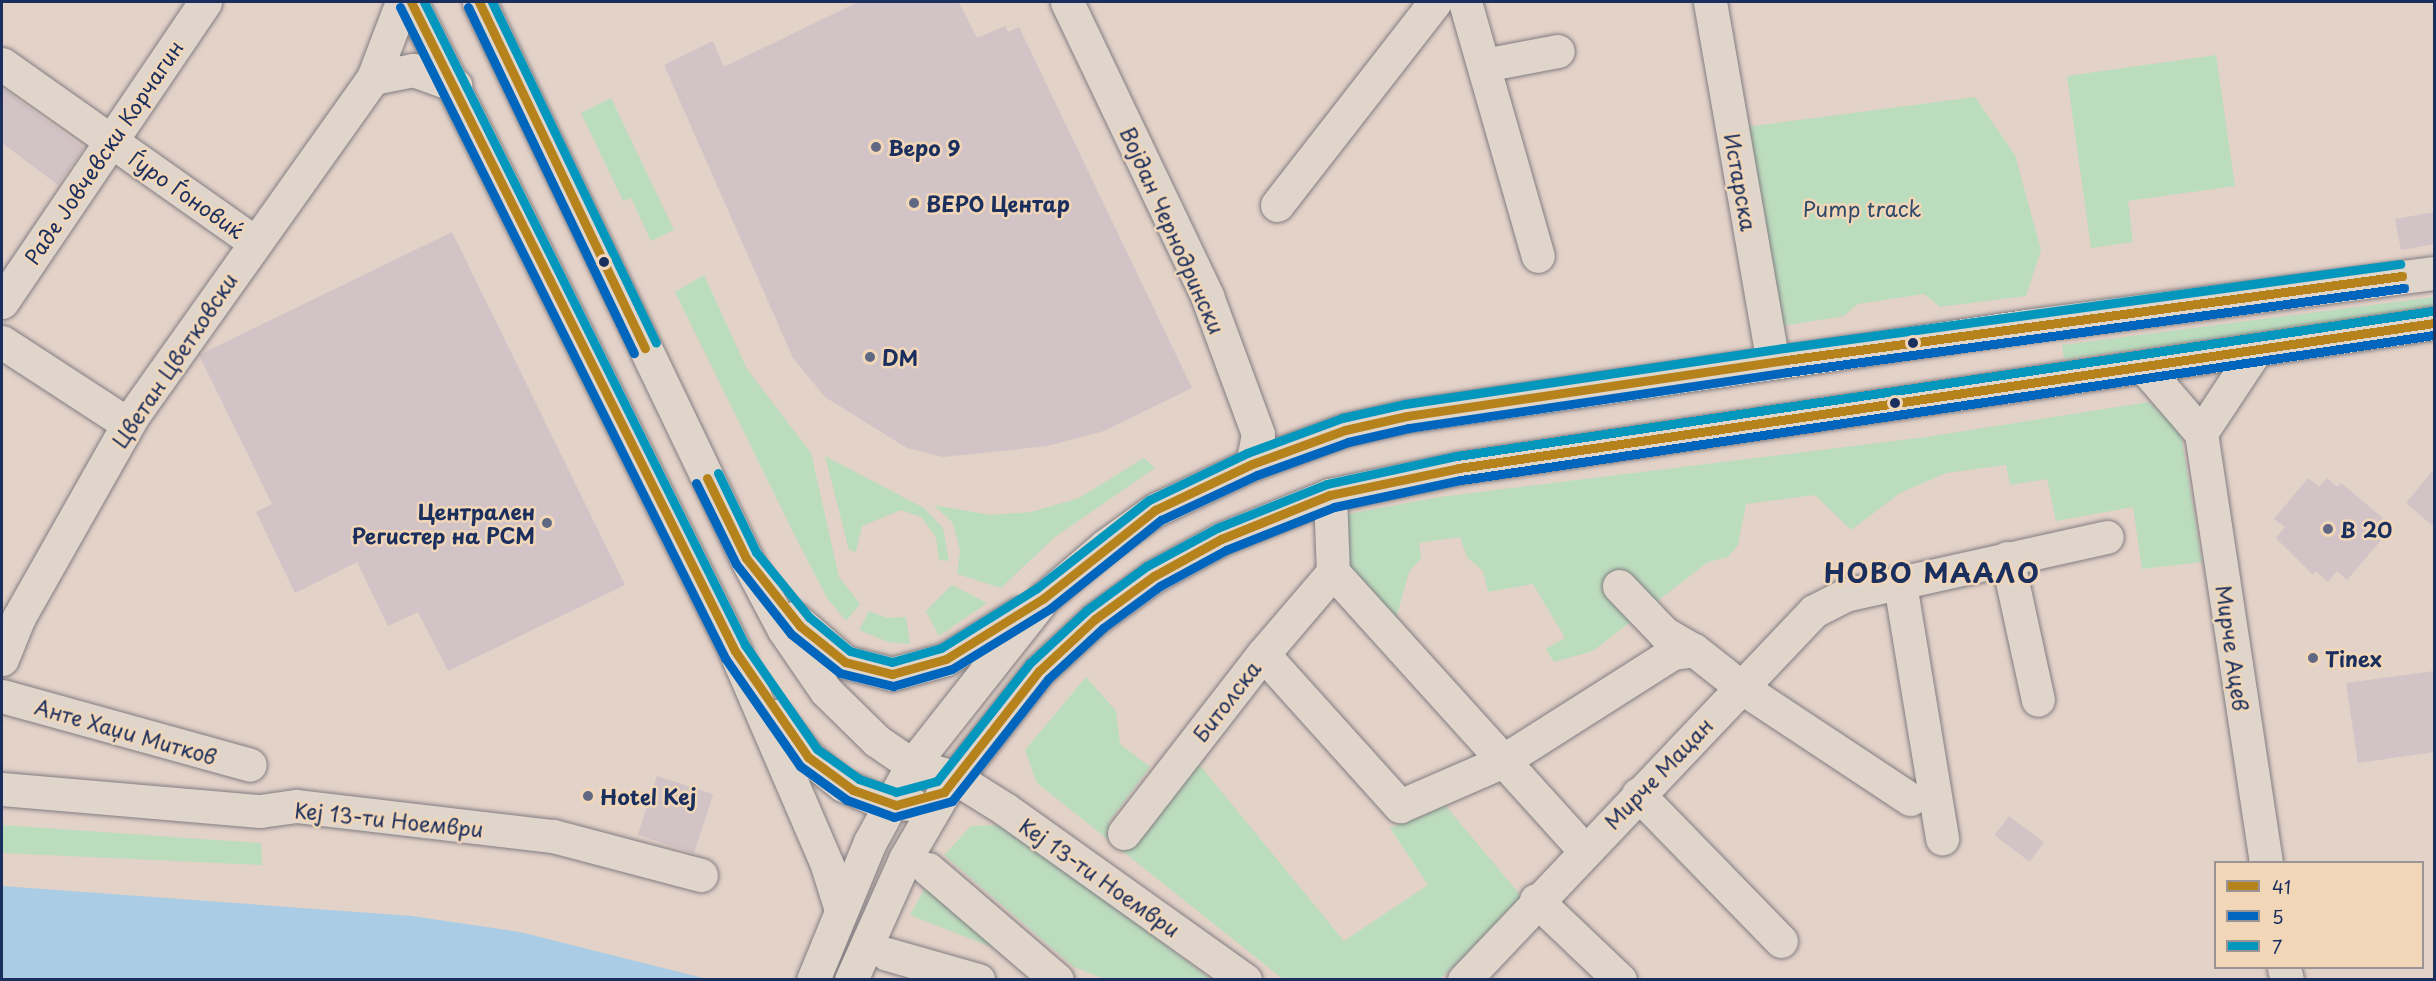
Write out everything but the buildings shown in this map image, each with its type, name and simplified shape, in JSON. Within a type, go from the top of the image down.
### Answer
[{"type":"street","name":"Раде Јовчевски Корчагин","points":[[2,302],[113,142],[205,2]]},
{"type":"street","name":"Цветан Цветковски","points":[[2,659],[19,617],[128,424],[254,242],[373,78],[402,2]]},
{"type":"street","points":[[411,2],[455,85],[735,651],[827,865],[840,910]]},
{"type":"street","points":[[479,2],[746,558],[812,639],[845,662],[875,673],[912,672],[946,659],[1044,598],[1105,546],[1155,510],[1252,464],[1345,430],[1407,416],[1773,362],[2434,273]]},
{"type":"street","name":"Војдан Чернодрински","points":[[1067,2],[1207,296],[1258,434],[1252,464]]},
{"type":"street","points":[[1277,205],[1435,2]]},
{"type":"street","points":[[1465,2],[1538,256]]},
{"type":"street","name":"Истарска","points":[[1710,2],[1773,362]]},
{"type":"street","points":[[1484,65],[1558,51]]},
{"type":"street","name":"Ѓуро Ѓоновиќ","points":[[2,64],[254,242]]},
{"type":"street","points":[[373,78],[413,70],[455,85]]},
{"type":"street","points":[[851,980],[880,940],[916,864],[949,785],[1039,671],[1095,619],[1154,576],[1221,539],[1330,495],[1459,468],[2434,323]]},
{"type":"street","points":[[2,342],[128,424]]},
{"type":"street","points":[[2144,367],[2201,433],[2256,350]]},
{"type":"street","name":"Мирче Ацев","points":[[2201,433],[2266,861]]},
{"type":"street","points":[[1330,495],[1334,572],[1501,762],[1584,850]]},
{"type":"street","name":"Мирче Мацан","points":[[1464,980],[1536,900],[1814,611],[1830,600],[2107,537]]},
{"type":"street","name":"Кеј 13-ти Ноември","points":[[746,558],[784,630],[826,691],[877,741],[912,765],[949,785],[1245,980]]},
{"type":"street","points":[[2007,558],[2038,700]]},
{"type":"street","name":"Битолска","points":[[1124,833],[1263,654],[1334,572]]},
{"type":"street","points":[[1619,586],[1664,633],[1694,650],[1741,687],[1910,799]]},
{"type":"street","points":[[1884,587],[1942,840]]},
{"type":"street","points":[[813,980],[840,910],[900,804],[912,765],[1044,598]]},
{"type":"street","points":[[1263,654],[1400,806],[1501,762],[1673,653],[1694,650]]},
{"type":"street","points":[[735,651],[808,758],[843,785],[900,804],[949,785]]},
{"type":"street","name":"Анте Хаџи Митков","points":[[2,696],[249,765]]},
{"type":"street","name":"Кеј 13-ти Ноември","points":[[2,789],[260,811],[297,806],[553,836],[700,875]]},
{"type":"street","points":[[1638,794],[1781,941]]},
{"type":"street","points":[[900,804],[916,864],[1057,980]]},
{"type":"street","points":[[1536,900],[1620,980]]},
{"type":"street","points":[[880,940],[978,980]]},
{"type":"green space","points":[[2216,55],[2235,186],[2128,201],[2133,242],[2091,248],[2067,76]]},
{"type":"green space","name":"Pump track","points":[[1975,97],[2015,155],[2041,250],[2026,296],[1940,307],[1924,294],[1858,304],[1844,316],[1782,326],[1746,127]]},
{"type":"green space","points":[[611,98],[674,230],[651,241],[631,198],[623,201],[581,113]]},
{"type":"green space","points":[[704,275],[747,369],[811,453],[839,577],[860,604],[846,621],[827,598],[675,292]]},
{"type":"green space","points":[[2434,297],[2434,309],[2064,359],[2062,345]]},
{"type":"green space","points":[[2149,402],[2180,429],[2202,562],[2142,569],[2133,507],[2056,521],[2047,479],[2010,485],[2006,465],[1946,473],[1900,493],[1851,530],[1815,495],[1746,504],[1738,545],[1728,557],[1708,562],[1593,651],[1554,662],[1546,649],[1565,638],[1533,584],[1488,592],[1483,571],[1467,557],[1460,537],[1419,543],[1421,559],[1409,572],[1395,622],[1345,565],[1338,529],[1348,514],[1439,497],[1926,437]]},
{"type":"green space","points":[[825,456],[924,508],[943,528],[949,561],[939,560],[936,537],[921,517],[901,510],[862,526],[856,552],[849,550]]},
{"type":"green space","points":[[1144,458],[1155,468],[1055,537],[1001,588],[957,574],[960,551],[953,523],[934,505],[991,515],[1031,512],[1079,498]]},
{"type":"green space","points":[[952,585],[987,603],[939,636],[926,611]]},
{"type":"green space","points":[[869,611],[887,618],[906,617],[910,644],[888,642],[859,630]]},
{"type":"green space","points":[[1086,677],[1116,711],[1120,744],[1150,767],[1108,823],[1135,847],[1198,763],[1344,941],[1428,885],[1390,828],[1445,805],[1522,897],[1440,979],[1283,979],[1037,783],[1025,750]]},
{"type":"green space","points":[[2,825],[261,843],[262,865],[2,853]]},
{"type":"green space","points":[[1001,825],[1019,834],[1210,979],[1105,979],[1074,967],[944,855],[971,826]]},
{"type":"green space","points":[[931,877],[1027,961],[910,915]]},
{"type":"water","points":[[2,886],[412,916],[520,932],[707,979],[2,979]]},
{"type":"transit line","name":"41","points":[[411,2],[735,651],[808,757],[853,790],[896,805],[944,792],[1039,671],[1095,619],[1154,576],[1221,539],[1330,495],[1459,468],[2434,323]]},
{"type":"transit line","name":"7","points":[[424,2],[745,645],[817,749],[859,779],[896,792],[937,781],[1030,663],[1087,610],[1147,566],[1217,528],[1327,484],[1457,456],[2432,311]]},
{"type":"transit line","name":"41","points":[[479,2],[645,348]]},
{"type":"transit line","name":"7","points":[[492,2],[656,343]]},
{"type":"transit line","name":"5","points":[[400,7],[725,658],[800,766],[847,800],[894,817],[952,801],[1048,679],[1103,628],[1160,586],[1226,550],[1334,507],[1461,480],[2434,335]]},
{"type":"transit line","name":"5","points":[[468,7],[634,353]]},
{"type":"transit line","name":"7","points":[[718,473],[756,552],[809,617],[850,651],[892,662],[941,648],[1037,588],[1149,500],[1247,453],[1342,418],[1405,404],[1784,348],[2400,264]]},
{"type":"transit line","name":"41","points":[[707,478],[746,558],[800,626],[845,662],[892,674],[946,659],[1044,598],[1155,510],[1252,464],[1345,430],[1407,416],[1786,360],[2402,276]]},
{"type":"transit line","name":"5","points":[[696,483],[736,564],[791,634],[840,673],[893,686],[952,669],[1051,608],[1161,520],[1257,475],[1348,442],[1409,428],[1788,372],[2404,288]]},
{"type":"place","name":"Веро 9","points":[[876,147]]},
{"type":"place","name":"ВЕРО Центар","points":[[914,203]]},
{"type":"place","name":"DM","points":[[870,357]]},
{"type":"place","name":"Централен Регистер на РСМ","points":[[547,523]]},
{"type":"place","name":"B 20","points":[[2328,529]]},
{"type":"place","name":"Tinex","points":[[2313,658]]},
{"type":"place","name":"Hotel Kej","points":[[588,796]]},
{"type":"district","name":"НОВО МААЛО","points":[[1932,572]]}]
